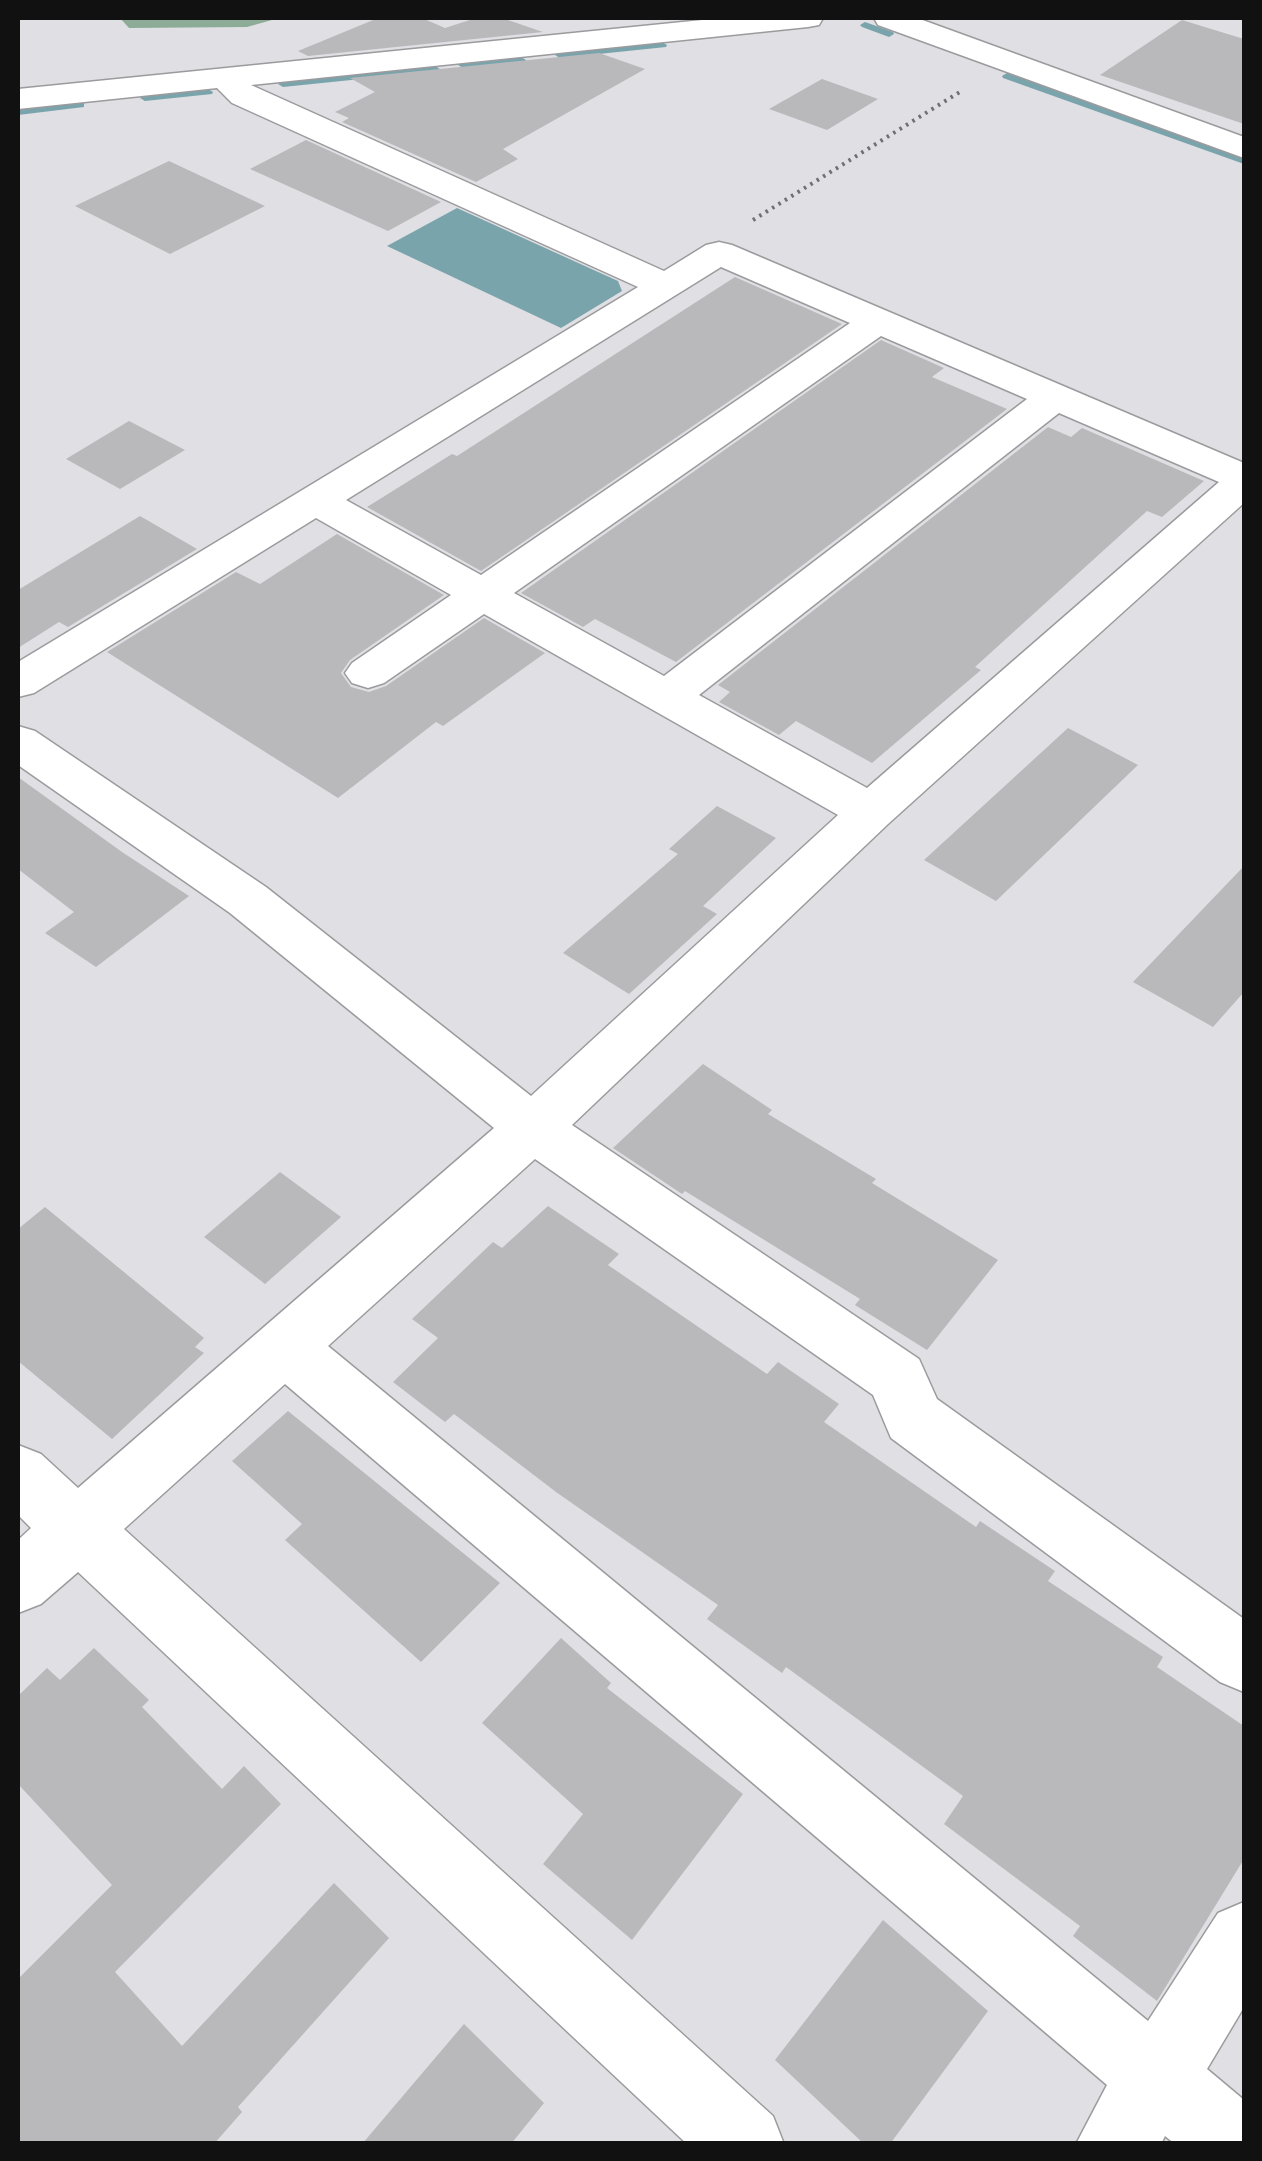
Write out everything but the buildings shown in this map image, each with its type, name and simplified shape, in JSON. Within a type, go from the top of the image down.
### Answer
[{"type":"street","points":[[631,18],[664,32]]},
{"type":"street","points":[[18,99],[808,18]]},
{"type":"street","points":[[889,18],[1244,148]]},
{"type":"street","points":[[223,78],[244,96],[666,286]]},
{"type":"street","points":[[18,682],[719,252],[1244,480],[871,812],[533,1128],[18,1582]]},
{"type":"street","points":[[368,673],[878,320]]},
{"type":"street","points":[[666,697],[1055,396]]},
{"type":"street","points":[[315,500],[871,812]]},
{"type":"street","points":[[18,742],[248,900],[533,1128],[897,1378],[913,1418],[1244,1659]]},
{"type":"street","points":[[285,1346],[1236,2144]]},
{"type":"street","points":[[18,1474],[744,2144]]},
{"type":"street","points":[[1115,2144],[1244,1938]]},
{"type":"path","points":[[719,252],[720,241],[1006,63]]},
{"type":"green space","points":[[120,18],[279,18],[247,27],[129,28]]},
{"type":"water","points":[[457,208],[618,281],[622,291],[561,328],[387,246]]},
{"type":"waterway","points":[[865,25],[889,34]]},
{"type":"waterway","points":[[560,55],[662,45]]},
{"type":"waterway","points":[[463,65],[521,60]]},
{"type":"waterway","points":[[283,84],[435,69]]},
{"type":"waterway","points":[[1007,76],[1244,161]]},
{"type":"waterway","points":[[145,98],[208,92]]},
{"type":"waterway","points":[[18,112],[80,105]]}]
